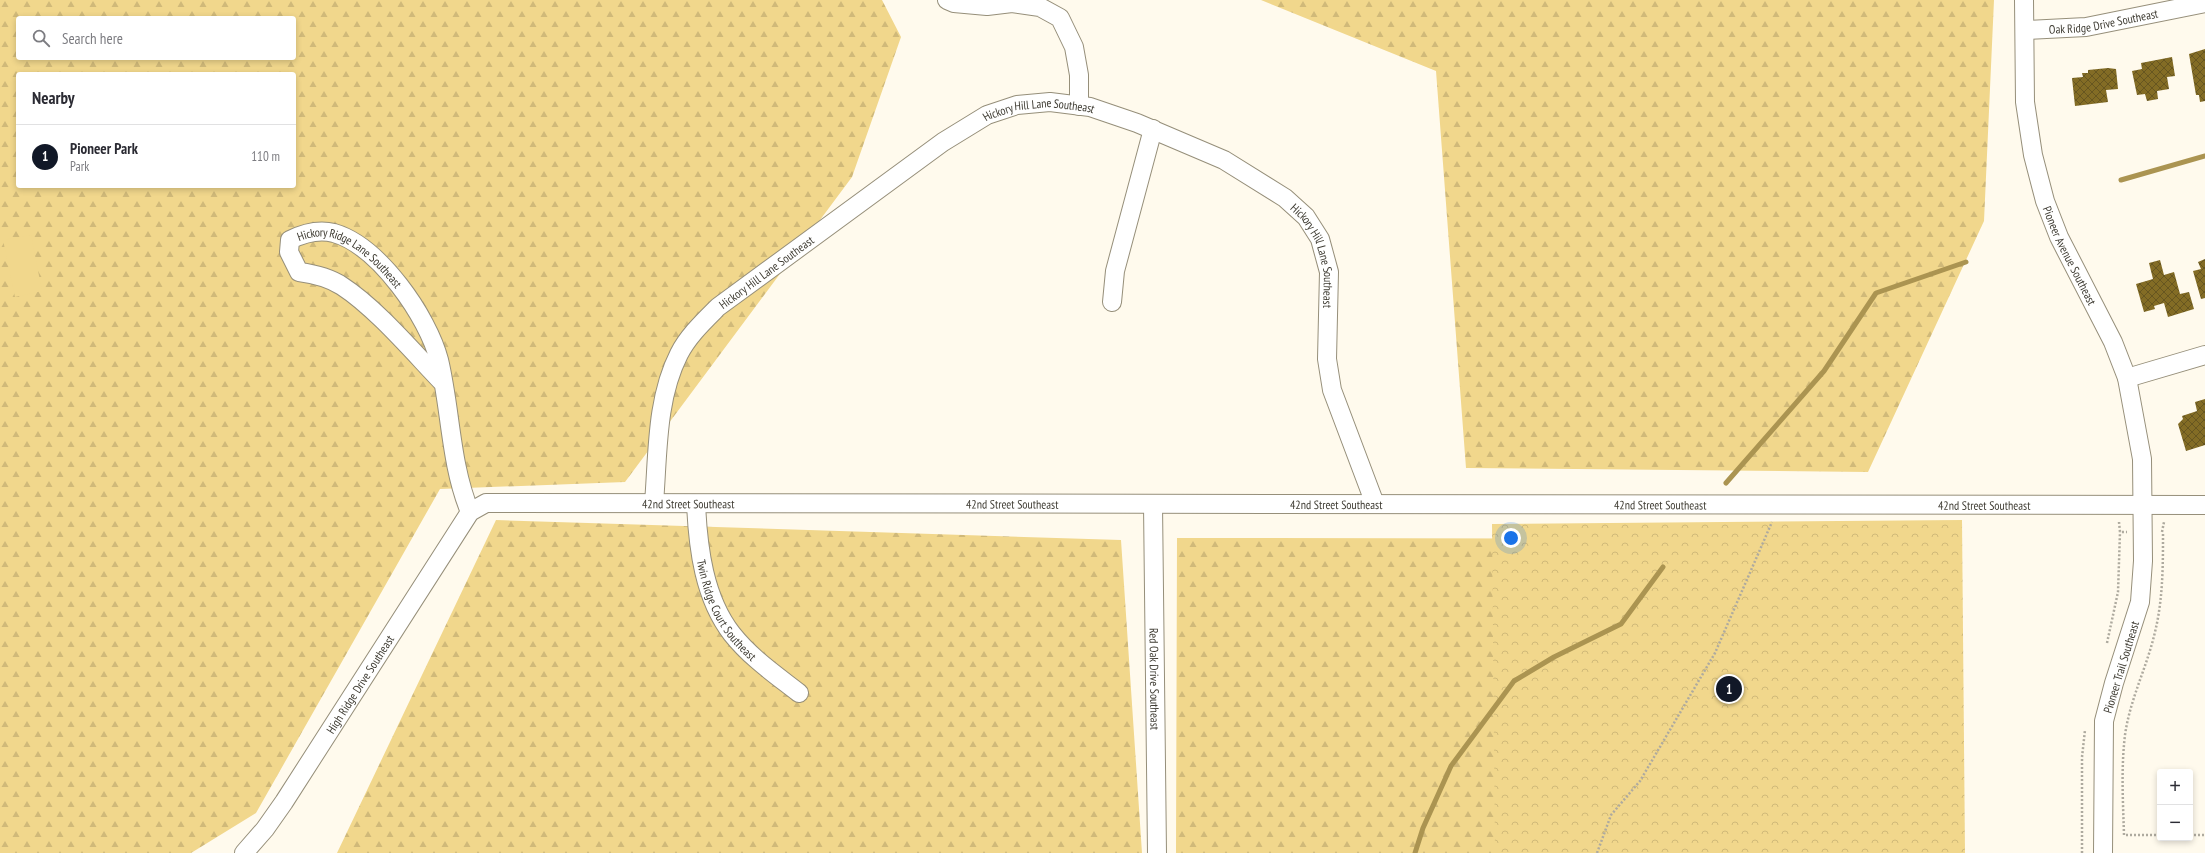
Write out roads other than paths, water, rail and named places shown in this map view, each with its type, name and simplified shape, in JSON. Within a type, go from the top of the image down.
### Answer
[{"type":"street","points":[[947,0],[954,3],[987,6],[1012,3],[1040,7],[1060,18],[1074,47],[1079,75],[1079,106]]},
{"type":"street","name":"Pioneer Avenue Southeast","points":[[2024,0],[2025,102],[2033,155],[2044,201],[2059,237],[2113,342],[2127,378],[2142,459],[2143,505]]},
{"type":"street","name":"Oak Ridge Drive Southeast","points":[[2025,30],[2086,27],[2205,3]]},
{"type":"street","name":"Hickory Hill Lane Southeast","points":[[654,503],[660,428],[666,390],[679,353],[697,329],[718,307],[942,142],[987,115],[1017,105],[1050,102],[1090,107],[1152,129],[1224,160],[1285,198],[1306,217],[1320,239],[1329,272],[1327,359],[1332,390],[1375,504]]},
{"type":"street","points":[[1112,302],[1115,271],[1152,129]]},
{"type":"street","name":"Hickory Ridge Lane Southeast","points":[[443,384],[370,310],[342,286],[316,275],[299,272],[289,252],[290,240],[308,232],[334,233],[363,247],[391,276],[424,323],[439,360],[462,491],[470,512]]},
{"type":"street","points":[[2127,378],[2205,355]]},
{"type":"street","name":"42nd Street Southeast","points":[[470,512],[486,503],[2205,505]]},
{"type":"street","name":"Twin Ridge Court Southeast","points":[[696,504],[700,550],[707,583],[716,606],[732,634],[754,657],[799,693]]},
{"type":"street","name":"Red Oak Drive Southeast","points":[[1152,504],[1157,853]]},
{"type":"street","name":"Pioneer Trail Southeast","points":[[2103,853],[2104,721],[2140,602],[2143,505]]},
{"type":"street","name":"High Ridge Drive Southeast","points":[[244,853],[265,829],[284,802],[470,512]]},
{"type":"waterway","points":[[2121,180],[2205,156]]},
{"type":"waterway","points":[[1726,483],[1824,371],[1876,293],[1966,262]]},
{"type":"waterway","points":[[1415,853],[1423,828],[1451,766],[1514,681],[1554,657],[1621,624],[1663,567]]},
{"type":"place","name":"Pioneer Park","points":[[1729,689]]}]
